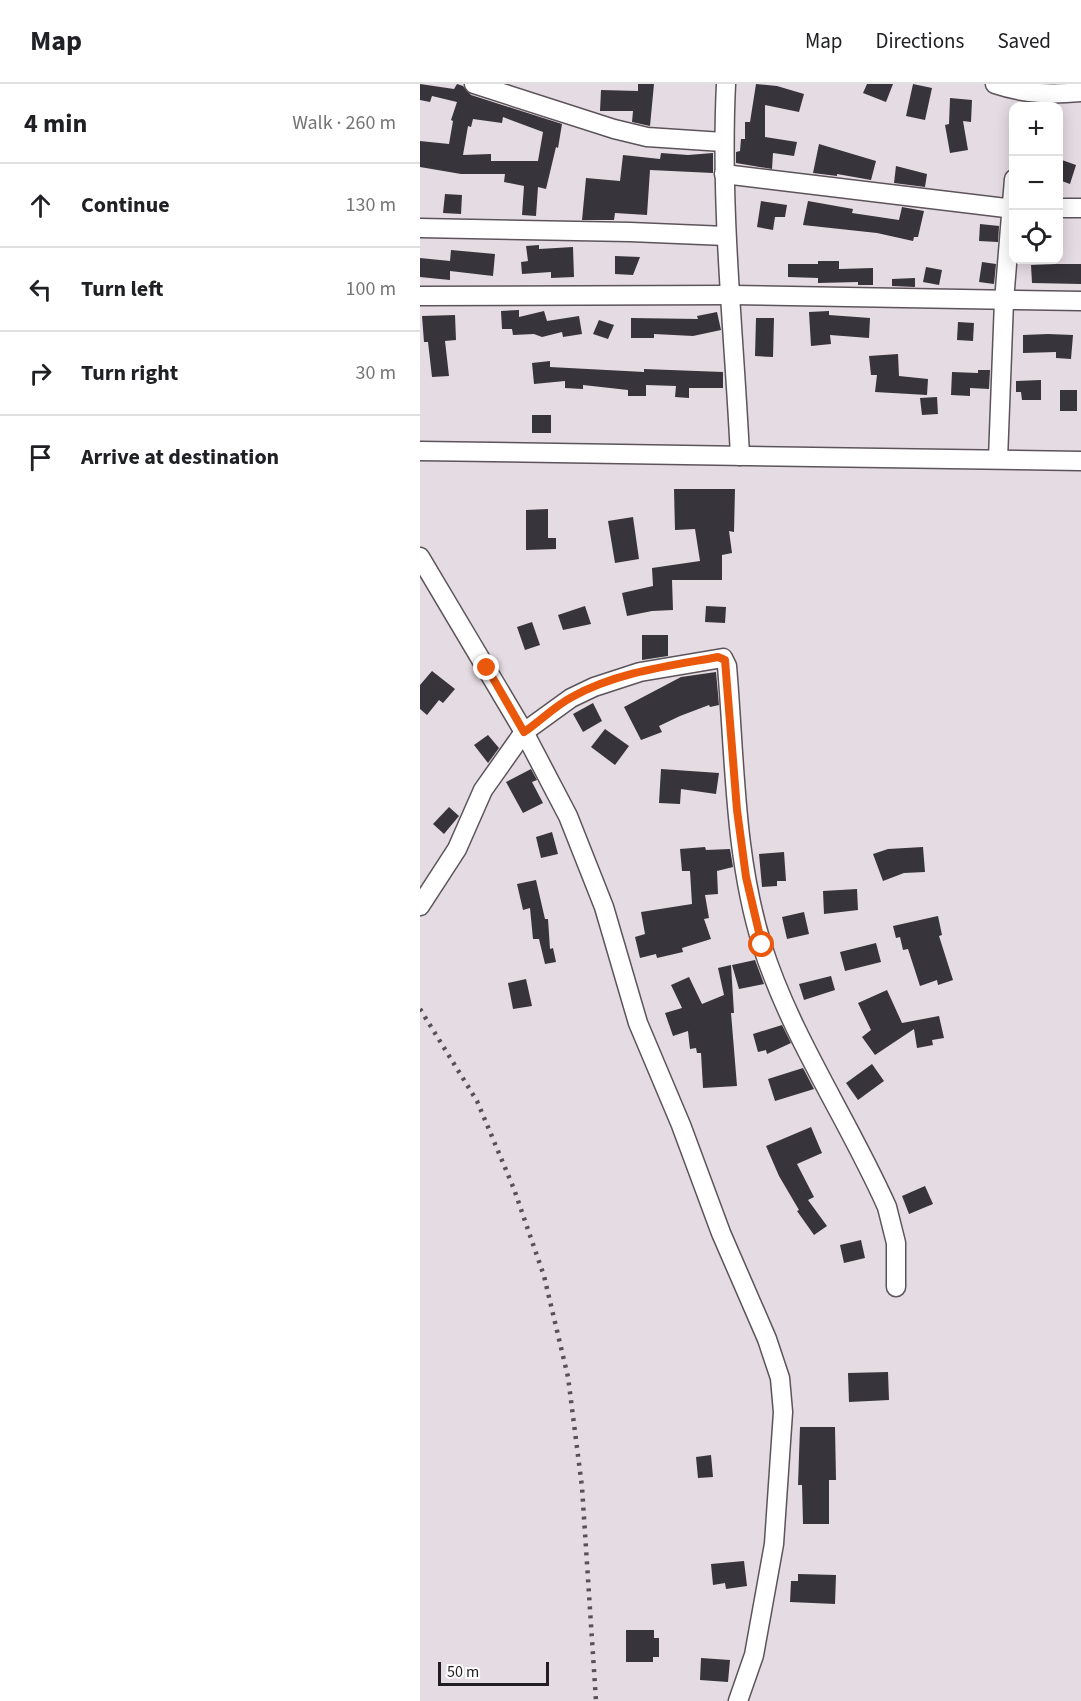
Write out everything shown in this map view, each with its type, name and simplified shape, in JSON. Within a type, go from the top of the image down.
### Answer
[{"type":"street","points":[[474,84],[636,134],[686,141],[723,142]]},
{"type":"street","points":[[726,84],[723,142],[726,237],[732,295],[741,456]]},
{"type":"street","points":[[995,84],[1020,100],[1081,92]]},
{"type":"street","points":[[724,174],[1009,209]]},
{"type":"street","points":[[1063,208],[1081,208]]},
{"type":"street","points":[[998,459],[1004,301],[1012,210]]},
{"type":"street","points":[[420,228],[630,232],[726,237]]},
{"type":"street","points":[[420,296],[732,295],[1081,301]]},
{"type":"street","points":[[420,451],[1081,460]]},
{"type":"street","points":[[420,557],[524,732],[572,826],[604,907],[638,1023],[681,1125],[720,1233],[767,1339],[780,1378],[783,1412],[774,1544],[753,1655],[738,1701]]},
{"type":"street","points":[[420,906],[457,849],[483,790],[524,732],[571,698],[594,687],[640,672],[718,657],[725,660],[742,855],[762,945],[785,1006],[887,1207],[896,1243],[896,1287]]},
{"type":"building","points":[[420,84],[454,89],[457,84],[463,86],[471,95],[562,124],[558,148],[556,147],[546,189],[538,187],[536,216],[522,215],[524,186],[504,182],[505,174],[461,174],[420,167],[420,141],[449,144],[453,121],[451,120],[457,102],[432,96],[430,102],[420,100]],"holes":[[[503,117],[543,132],[538,161],[491,161],[491,154],[463,155],[468,126],[471,127],[473,119],[502,123]]]},
{"type":"building","points":[[638,84],[654,84],[650,126],[632,122],[633,111],[600,111],[601,90],[638,91]]},
{"type":"building","points":[[756,84],[777,86],[804,94],[799,112],[765,105],[765,137],[797,142],[794,156],[773,153],[772,169],[736,163],[736,152],[740,151],[741,139],[745,139],[745,122],[750,122]]},
{"type":"building","points":[[867,84],[893,84],[886,102],[863,93]]},
{"type":"building","points":[[913,84],[932,88],[925,120],[906,116]]},
{"type":"building","points":[[950,98],[972,100],[971,122],[963,121],[968,150],[950,153],[945,125],[949,124]]},
{"type":"building","points":[[819,144],[876,161],[871,180],[837,174],[837,176],[813,173]]},
{"type":"building","points":[[661,153],[688,155],[713,153],[713,173],[650,170],[647,215],[615,213],[614,220],[582,220],[586,178],[620,181],[623,155],[660,159]]},
{"type":"building","points":[[1063,160],[1076,165],[1070,184],[1063,181]]},
{"type":"building","points":[[896,166],[927,174],[925,187],[894,183]]},
{"type":"building","points":[[445,194],[462,195],[461,214],[443,213]]},
{"type":"building","points":[[761,201],[787,205],[785,217],[775,217],[773,230],[757,227]]},
{"type":"building","points":[[808,201],[853,209],[852,213],[899,220],[902,207],[924,211],[918,237],[914,237],[913,241],[877,233],[803,225]]},
{"type":"building","points":[[980,224],[999,226],[998,242],[979,241]]},
{"type":"building","points":[[539,245],[539,249],[573,247],[574,277],[551,278],[551,272],[522,274],[521,262],[528,261],[526,246]]},
{"type":"building","points":[[451,250],[495,254],[493,276],[450,271],[450,280],[420,277],[420,258],[450,261]]},
{"type":"building","points":[[615,256],[640,257],[633,275],[615,274]]},
{"type":"building","points":[[818,261],[839,261],[839,269],[873,268],[873,285],[858,285],[858,282],[818,283],[818,278],[788,277],[788,264],[818,264]]},
{"type":"building","points":[[982,262],[996,264],[994,284],[979,282]]},
{"type":"building","points":[[1081,264],[1081,284],[1032,283],[1031,265]]},
{"type":"building","points":[[926,267],[942,270],[939,285],[923,282]]},
{"type":"building","points":[[915,278],[915,287],[892,286],[892,279]]},
{"type":"building","points":[[519,310],[519,317],[544,311],[547,321],[579,316],[582,334],[563,337],[562,332],[542,337],[534,334],[513,335],[512,329],[502,329],[501,311]]},
{"type":"building","points":[[829,311],[829,315],[870,318],[869,338],[830,335],[831,344],[811,346],[809,312]]},
{"type":"building","points":[[717,312],[721,330],[693,336],[654,334],[654,338],[631,338],[631,318],[698,319],[697,316]]},
{"type":"building","points":[[455,315],[456,340],[445,341],[449,376],[432,377],[428,342],[424,342],[422,316]]},
{"type":"building","points":[[756,318],[774,318],[773,357],[755,356]]},
{"type":"building","points":[[599,320],[614,325],[608,339],[593,334]]},
{"type":"building","points":[[958,322],[974,323],[973,341],[957,340]]},
{"type":"building","points":[[1023,335],[1073,335],[1071,359],[1056,358],[1056,352],[1023,353]]},
{"type":"building","points":[[898,354],[899,376],[928,379],[927,395],[875,392],[877,375],[871,375],[869,356]]},
{"type":"building","points":[[550,361],[550,367],[644,372],[644,369],[723,372],[723,388],[689,388],[689,398],[675,397],[676,386],[646,385],[646,396],[628,396],[628,390],[583,385],[583,389],[565,388],[565,381],[534,384],[532,363]]},
{"type":"building","points":[[978,370],[990,370],[989,389],[970,388],[970,396],[951,395],[952,372],[978,373]]},
{"type":"building","points":[[1041,380],[1041,400],[1022,400],[1021,392],[1016,392],[1016,381]]},
{"type":"building","points":[[1060,390],[1077,390],[1077,411],[1060,411]]},
{"type":"building","points":[[937,397],[938,414],[922,415],[920,398]]},
{"type":"building","points":[[532,415],[551,415],[551,433],[532,433]]},
{"type":"building","points":[[674,489],[735,489],[734,532],[729,531],[732,553],[722,555],[722,580],[672,580],[673,610],[627,616],[622,593],[653,586],[652,568],[700,561],[695,529],[675,530]]},
{"type":"building","points":[[548,509],[548,538],[556,538],[556,549],[526,550],[526,510]]},
{"type":"building","points":[[633,517],[639,559],[615,563],[608,521]]},
{"type":"building","points":[[585,606],[591,624],[563,630],[558,615]]},
{"type":"building","points":[[706,606],[726,607],[725,623],[705,622]]},
{"type":"building","points":[[532,622],[540,645],[525,650],[517,627]]},
{"type":"building","points":[[642,635],[668,635],[668,656],[642,660]]},
{"type":"building","points":[[432,671],[455,689],[443,703],[439,700],[427,715],[420,709],[420,685]]},
{"type":"building","points":[[716,672],[719,705],[710,707],[709,705],[680,716],[659,726],[662,732],[641,740],[624,707],[681,677]]},
{"type":"building","points":[[593,703],[602,721],[583,732],[573,714]]},
{"type":"building","points":[[605,729],[629,746],[615,765],[591,747]]},
{"type":"building","points":[[488,735],[499,748],[488,763],[474,745]]},
{"type":"building","points":[[531,769],[537,780],[532,782],[543,803],[523,813],[506,782]]},
{"type":"building","points":[[661,769],[719,773],[716,794],[681,789],[680,804],[659,803]]},
{"type":"building","points":[[449,807],[459,816],[444,834],[433,824]]},
{"type":"building","points":[[552,832],[558,854],[541,858],[536,837]]},
{"type":"building","points":[[705,847],[706,850],[730,849],[733,867],[717,871],[718,894],[705,895],[709,918],[704,919],[711,939],[682,948],[683,952],[657,958],[656,954],[640,958],[635,937],[645,934],[641,912],[692,904],[690,871],[682,871],[680,849]]},
{"type":"building","points":[[923,847],[925,872],[904,873],[883,881],[873,854],[888,849]]},
{"type":"building","points":[[784,852],[786,881],[777,881],[777,886],[762,887],[759,854]]},
{"type":"building","points":[[536,880],[545,919],[548,919],[550,949],[553,948],[556,962],[545,964],[539,939],[533,939],[530,908],[523,910],[517,884]]},
{"type":"building","points":[[857,889],[858,910],[824,914],[823,891]]},
{"type":"building","points":[[804,912],[809,934],[787,939],[782,917]]},
{"type":"building","points":[[938,916],[942,935],[939,936],[953,980],[938,985],[937,980],[920,986],[908,949],[903,950],[900,937],[896,938],[893,926]]},
{"type":"building","points":[[876,943],[881,962],[845,971],[840,952]]},
{"type":"building","points":[[755,960],[764,984],[739,989],[732,965]]},
{"type":"building","points":[[731,965],[734,1013],[731,1013],[737,1086],[703,1088],[701,1053],[697,1053],[696,1048],[690,1049],[688,1031],[673,1036],[665,1013],[682,1008],[671,985],[689,977],[702,1004],[724,995],[718,968]]},
{"type":"building","points":[[831,976],[835,990],[804,1000],[799,984]]},
{"type":"building","points":[[526,979],[532,1006],[513,1009],[508,983]]},
{"type":"building","points":[[887,990],[902,1023],[939,1016],[944,1038],[932,1040],[933,1045],[917,1048],[914,1029],[875,1055],[862,1037],[871,1030],[858,1003]]},
{"type":"building","points":[[782,1025],[791,1043],[767,1054],[766,1050],[758,1052],[753,1034]]},
{"type":"building","points":[[872,1064],[884,1081],[858,1100],[846,1083]]},
{"type":"building","points":[[803,1068],[814,1089],[775,1101],[768,1079]]},
{"type":"building","points":[[811,1127],[822,1153],[797,1164],[814,1197],[808,1200],[827,1226],[814,1235],[797,1211],[799,1210],[779,1176],[766,1146]]},
{"type":"building","points":[[925,1186],[933,1204],[909,1214],[902,1196]]},
{"type":"building","points":[[861,1240],[865,1258],[844,1263],[840,1245]]},
{"type":"building","points":[[888,1372],[889,1400],[849,1402],[848,1373]]},
{"type":"building","points":[[800,1427],[835,1427],[836,1480],[829,1480],[829,1524],[803,1524],[802,1485],[798,1485]]},
{"type":"building","points":[[711,1455],[713,1477],[698,1478],[696,1457]]},
{"type":"building","points":[[744,1561],[747,1586],[726,1589],[725,1583],[713,1585],[711,1564]]},
{"type":"building","points":[[798,1574],[836,1575],[835,1604],[790,1602],[791,1581],[798,1581]]},
{"type":"building","points":[[626,1630],[654,1630],[654,1638],[659,1638],[659,1657],[653,1657],[653,1662],[626,1662]]},
{"type":"building","points":[[701,1658],[730,1660],[728,1682],[700,1680]]},
{"type":"railway","points":[[420,1009],[477,1101],[514,1189],[544,1276],[568,1377],[582,1487],[596,1701]]},
{"type":"route","points":[[487,668],[524,732],[571,698],[594,687],[640,672],[718,657],[725,660],[737,810],[746,877],[762,945]]}]
